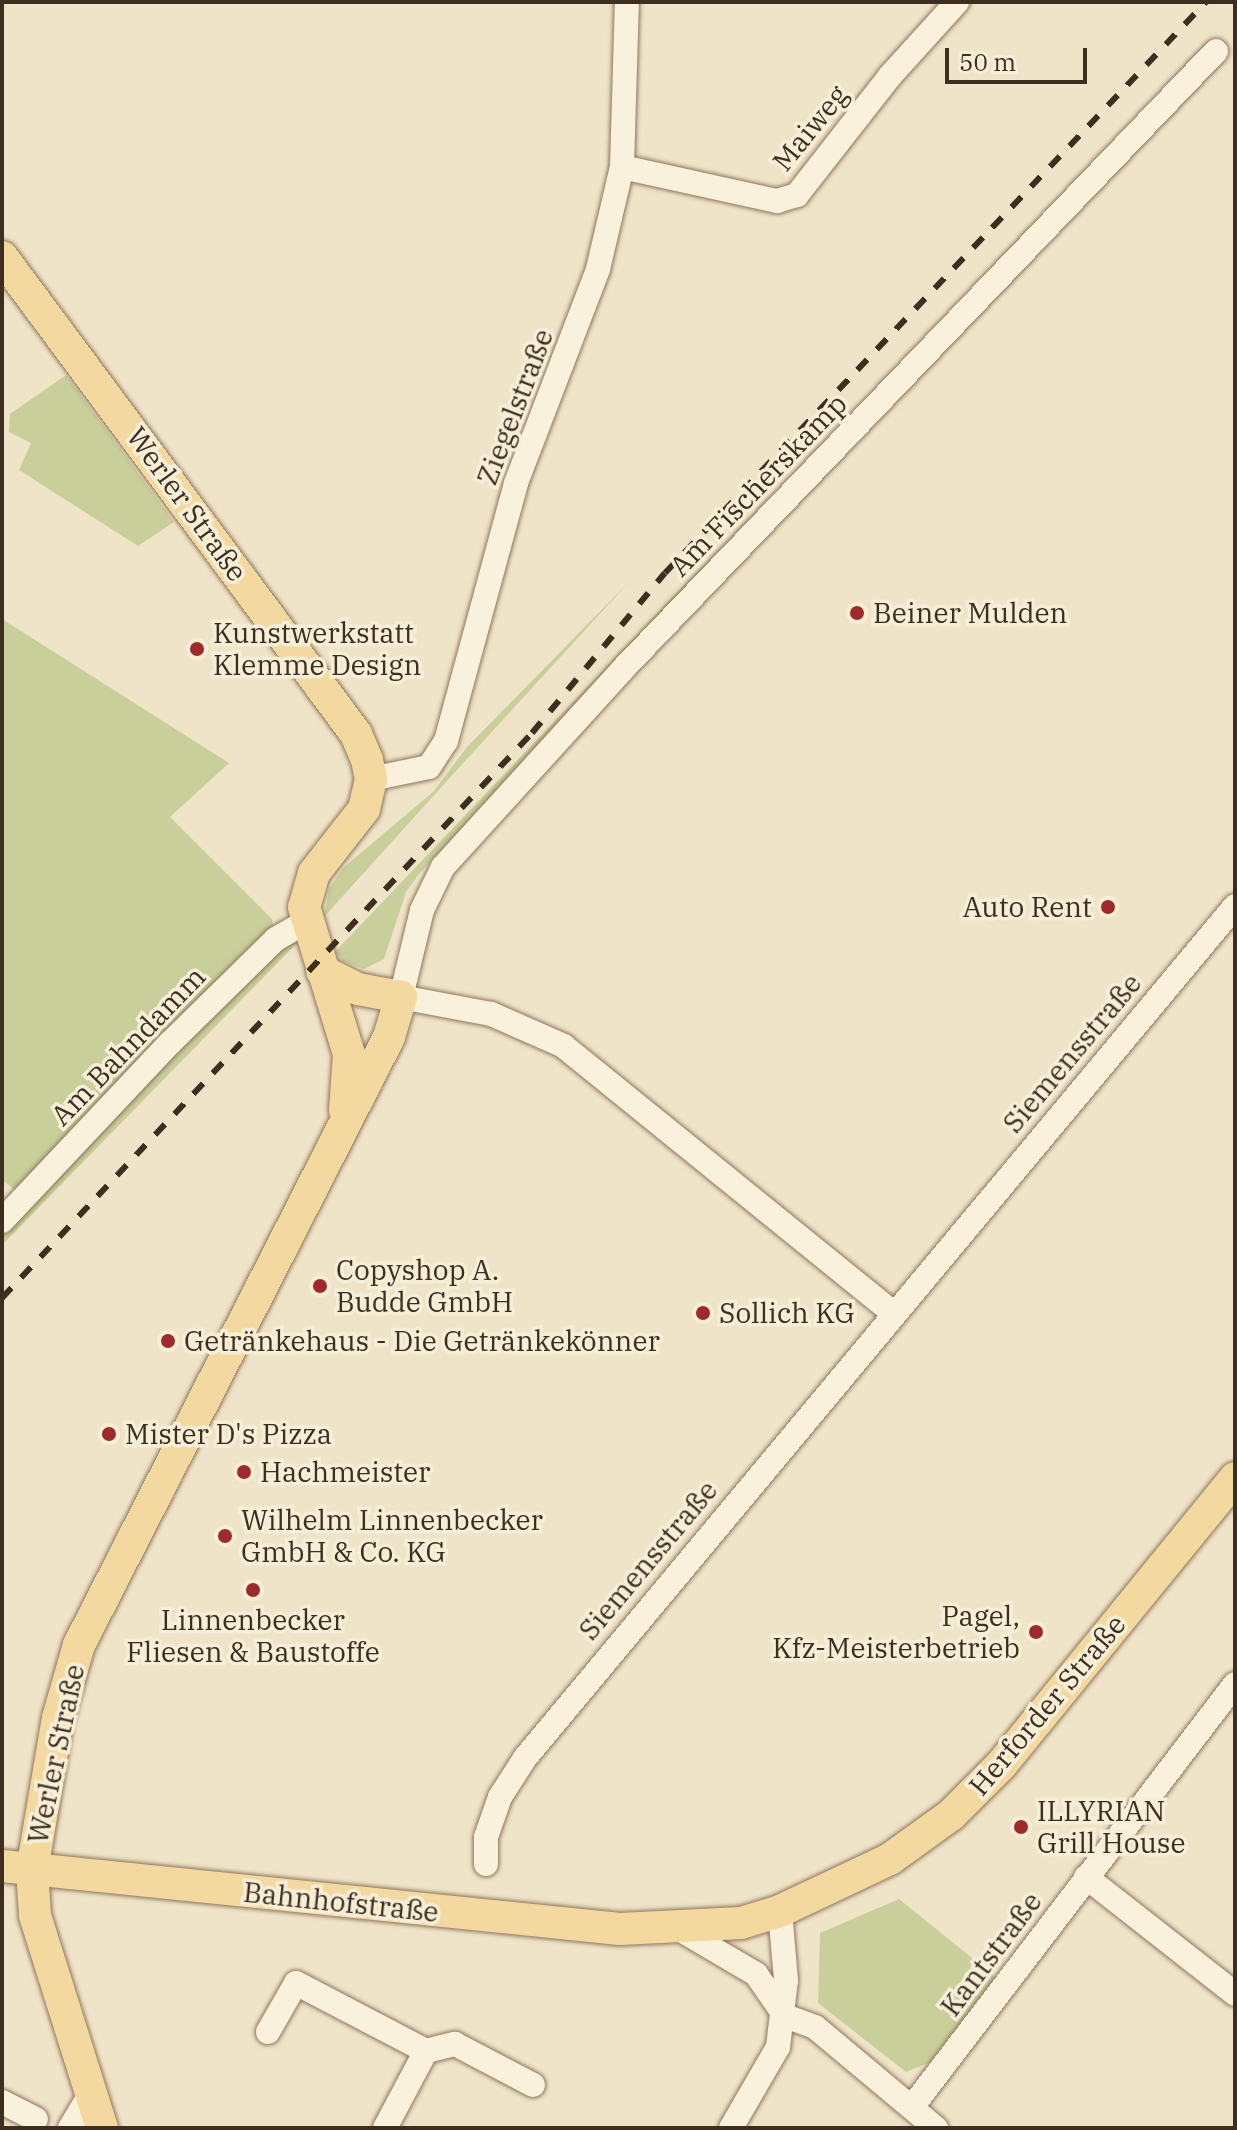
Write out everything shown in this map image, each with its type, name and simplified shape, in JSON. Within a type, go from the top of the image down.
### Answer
[{"type":"main road","name":"Werler Straße","points":[[2,257],[356,734],[371,779],[355,826],[314,873],[306,892],[305,922],[349,1054],[350,1086],[338,1145]]},
{"type":"main road","points":[[322,971],[358,989],[401,997]]},
{"type":"main road","name":"Werler Straße","points":[[102,2128],[89,2096],[17,1868],[79,1645],[338,1145],[389,1037],[401,997]]},
{"type":"main road","name":"Herforder Straße","points":[[681,1930],[741,1923],[780,1911],[890,1859],[951,1815],[1002,1764],[1235,1478]]},
{"type":"main road","name":"Bahnhofstraße","points":[[17,1868],[572,1926],[681,1930]]},
{"type":"street","name":"Ziegelstraße","points":[[371,779],[429,767],[446,741],[516,483],[598,269],[622,167],[627,2]]},
{"type":"street","name":"Maiweg","points":[[622,167],[777,201],[797,195],[890,76],[957,2]]},
{"type":"street","name":"Am Fischerskamp","points":[[401,997],[422,910],[443,867],[635,657],[1216,51]]},
{"type":"street","name":"Siemensstraße","points":[[486,1864],[486,1837],[500,1797],[525,1758],[892,1312],[1235,906]]},
{"type":"street","name":"Am Bahndamm","points":[[2,1221],[170,1043],[276,939],[305,922]]},
{"type":"street","points":[[401,997],[491,1014],[564,1046],[892,1312]]},
{"type":"street","name":"Kantstraße","points":[[912,2107],[1235,1684]]},
{"type":"street","points":[[1086,1877],[1235,1994]]},
{"type":"street","points":[[731,2128],[778,2047],[785,2016],[780,1911]]},
{"type":"street","points":[[681,1930],[756,1974],[785,2016],[815,2027],[936,2128]]},
{"type":"street","points":[[268,2032],[296,1983],[426,2051],[455,2044],[533,2085]]},
{"type":"street","points":[[385,2128],[426,2051]]},
{"type":"street","points":[[70,2128],[89,2096]]},
{"type":"street","points":[[2,2102],[36,2119]]},
{"type":"green space","points":[[66,375],[174,522],[138,546],[19,470],[31,443],[9,432],[10,414]]},
{"type":"green space","points":[[788,476],[419,874],[406,892],[384,959],[364,969],[343,961],[335,952]]},
{"type":"green space","points":[[630,581],[324,917],[329,889],[343,868],[433,792],[467,747]]},
{"type":"green space","points":[[2,619],[229,763],[170,817],[272,919],[273,928],[18,1192],[2,1180]]},
{"type":"green space","points":[[293,936],[296,944],[2,1245],[2,1228]]},
{"type":"green space","points":[[899,1899],[997,1978],[931,2062],[906,2072],[818,2003],[820,1933]]},
{"type":"railway","points":[[2,1298],[532,733],[665,573],[1206,2]]},
{"type":"place","name":"Beiner Mulden","points":[[857,613]]},
{"type":"place","name":"Kunstwerkstatt Klemme Design","points":[[197,649]]},
{"type":"place","name":"Auto Rent","points":[[1108,907]]},
{"type":"place","name":"Copyshop A. Budde GmbH","points":[[320,1286]]},
{"type":"place","name":"Sollich KG","points":[[703,1313]]},
{"type":"place","name":"Getränkehaus - Die Getränkekönner","points":[[168,1341]]},
{"type":"place","name":"Mister D's Pizza","points":[[109,1434]]},
{"type":"place","name":"Hachmeister","points":[[244,1472]]},
{"type":"place","name":"Wilhelm Linnenbecker GmbH & Co. KG","points":[[225,1536]]},
{"type":"place","name":"Linnenbecker Fliesen & Baustoffe","points":[[253,1590]]},
{"type":"place","name":"Pagel, Kfz-Meisterbetrieb","points":[[1036,1632]]},
{"type":"place","name":"ILLYRIAN Grill House","points":[[1021,1827]]}]
